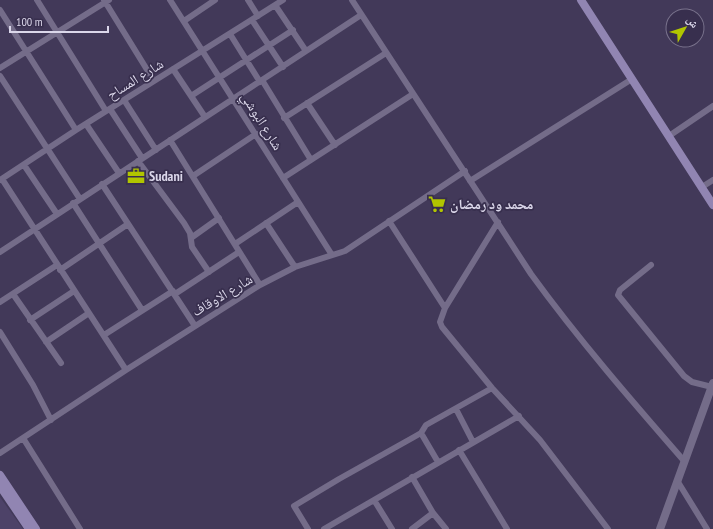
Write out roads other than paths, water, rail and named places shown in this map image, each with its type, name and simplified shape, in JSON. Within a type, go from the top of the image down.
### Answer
[{"type":"main road","points":[[581,0],[713,205]]},
{"type":"main road","points":[[0,475],[36,529]]},
{"type":"main road","points":[[0,486],[29,529]]},
{"type":"street","points":[[37,0],[140,160],[184,223],[191,238],[192,246],[209,272]]},
{"type":"street","name":"شارع البوشي","points":[[170,0],[332,255]]},
{"type":"street","points":[[184,21],[215,0]]},
{"type":"street","points":[[248,0],[255,18],[282,67]]},
{"type":"street","name":"شارع المساح","points":[[1,180],[76,130],[283,0]]},
{"type":"street","points":[[352,0],[531,274],[563,318],[607,373],[685,462]]},
{"type":"street","points":[[0,68],[106,1],[154,81]]},
{"type":"street","points":[[275,5],[306,51]]},
{"type":"street","points":[[0,10],[76,130]]},
{"type":"street","points":[[0,252],[361,15]]},
{"type":"street","points":[[192,96],[293,30]]},
{"type":"street","points":[[230,34],[311,160]]},
{"type":"street","points":[[284,118],[386,53]]},
{"type":"street","points":[[174,69],[205,117]]},
{"type":"street","points":[[0,76],[80,199]]},
{"type":"street","points":[[470,181],[632,79]]},
{"type":"street","points":[[283,178],[413,94]]},
{"type":"street","points":[[124,100],[156,150]]},
{"type":"street","points":[[307,103],[335,145]]},
{"type":"street","points":[[669,136],[713,106]]},
{"type":"street","points":[[86,124],[119,173]]},
{"type":"street","points":[[193,176],[256,134]]},
{"type":"street","points":[[170,140],[260,285]]},
{"type":"street","points":[[24,165],[57,214]]},
{"type":"street","name":"شارع الاوقاف","points":[[0,453],[126,370],[260,285],[295,267],[345,250],[464,171]]},
{"type":"street","points":[[1,180],[36,229],[74,291],[126,370]]},
{"type":"street","points":[[702,188],[713,180]]},
{"type":"street","points":[[102,184],[195,326]]},
{"type":"street","points":[[235,244],[298,202]]},
{"type":"street","points":[[73,203],[142,310]]},
{"type":"street","points":[[191,238],[219,218]]},
{"type":"street","points":[[389,221],[445,308]]},
{"type":"street","points":[[498,222],[445,308],[440,322],[442,327],[492,388],[519,416],[563,468],[608,529]]},
{"type":"street","points":[[266,223],[295,267]]},
{"type":"street","points":[[0,302],[99,244],[128,224]]},
{"type":"street","points":[[104,335],[142,310],[209,272],[240,252]]},
{"type":"street","points":[[651,265],[620,290],[618,295],[684,376],[692,382],[712,385],[660,529]]},
{"type":"street","points":[[30,320],[74,291]]},
{"type":"street","points":[[13,294],[61,363]]},
{"type":"street","points":[[46,342],[89,313]]},
{"type":"street","points":[[0,332],[33,385],[51,420]]},
{"type":"street","points":[[308,529],[294,506],[421,433],[426,425],[492,388]]},
{"type":"street","points":[[456,409],[473,442]]},
{"type":"street","points":[[325,529],[519,416]]},
{"type":"street","points":[[421,433],[438,462]]},
{"type":"street","points":[[23,438],[80,529]]},
{"type":"street","points":[[459,450],[507,529]]},
{"type":"street","points":[[412,477],[433,513],[446,529]]},
{"type":"street","points":[[678,482],[707,529]]},
{"type":"street","points":[[374,500],[392,529]]},
{"type":"street","points":[[412,529],[433,513]]},
{"type":"place","name":"Sudani","points":[[136,176]]},
{"type":"place","name":"محمد ود رمضان","points":[[437,204]]}]
